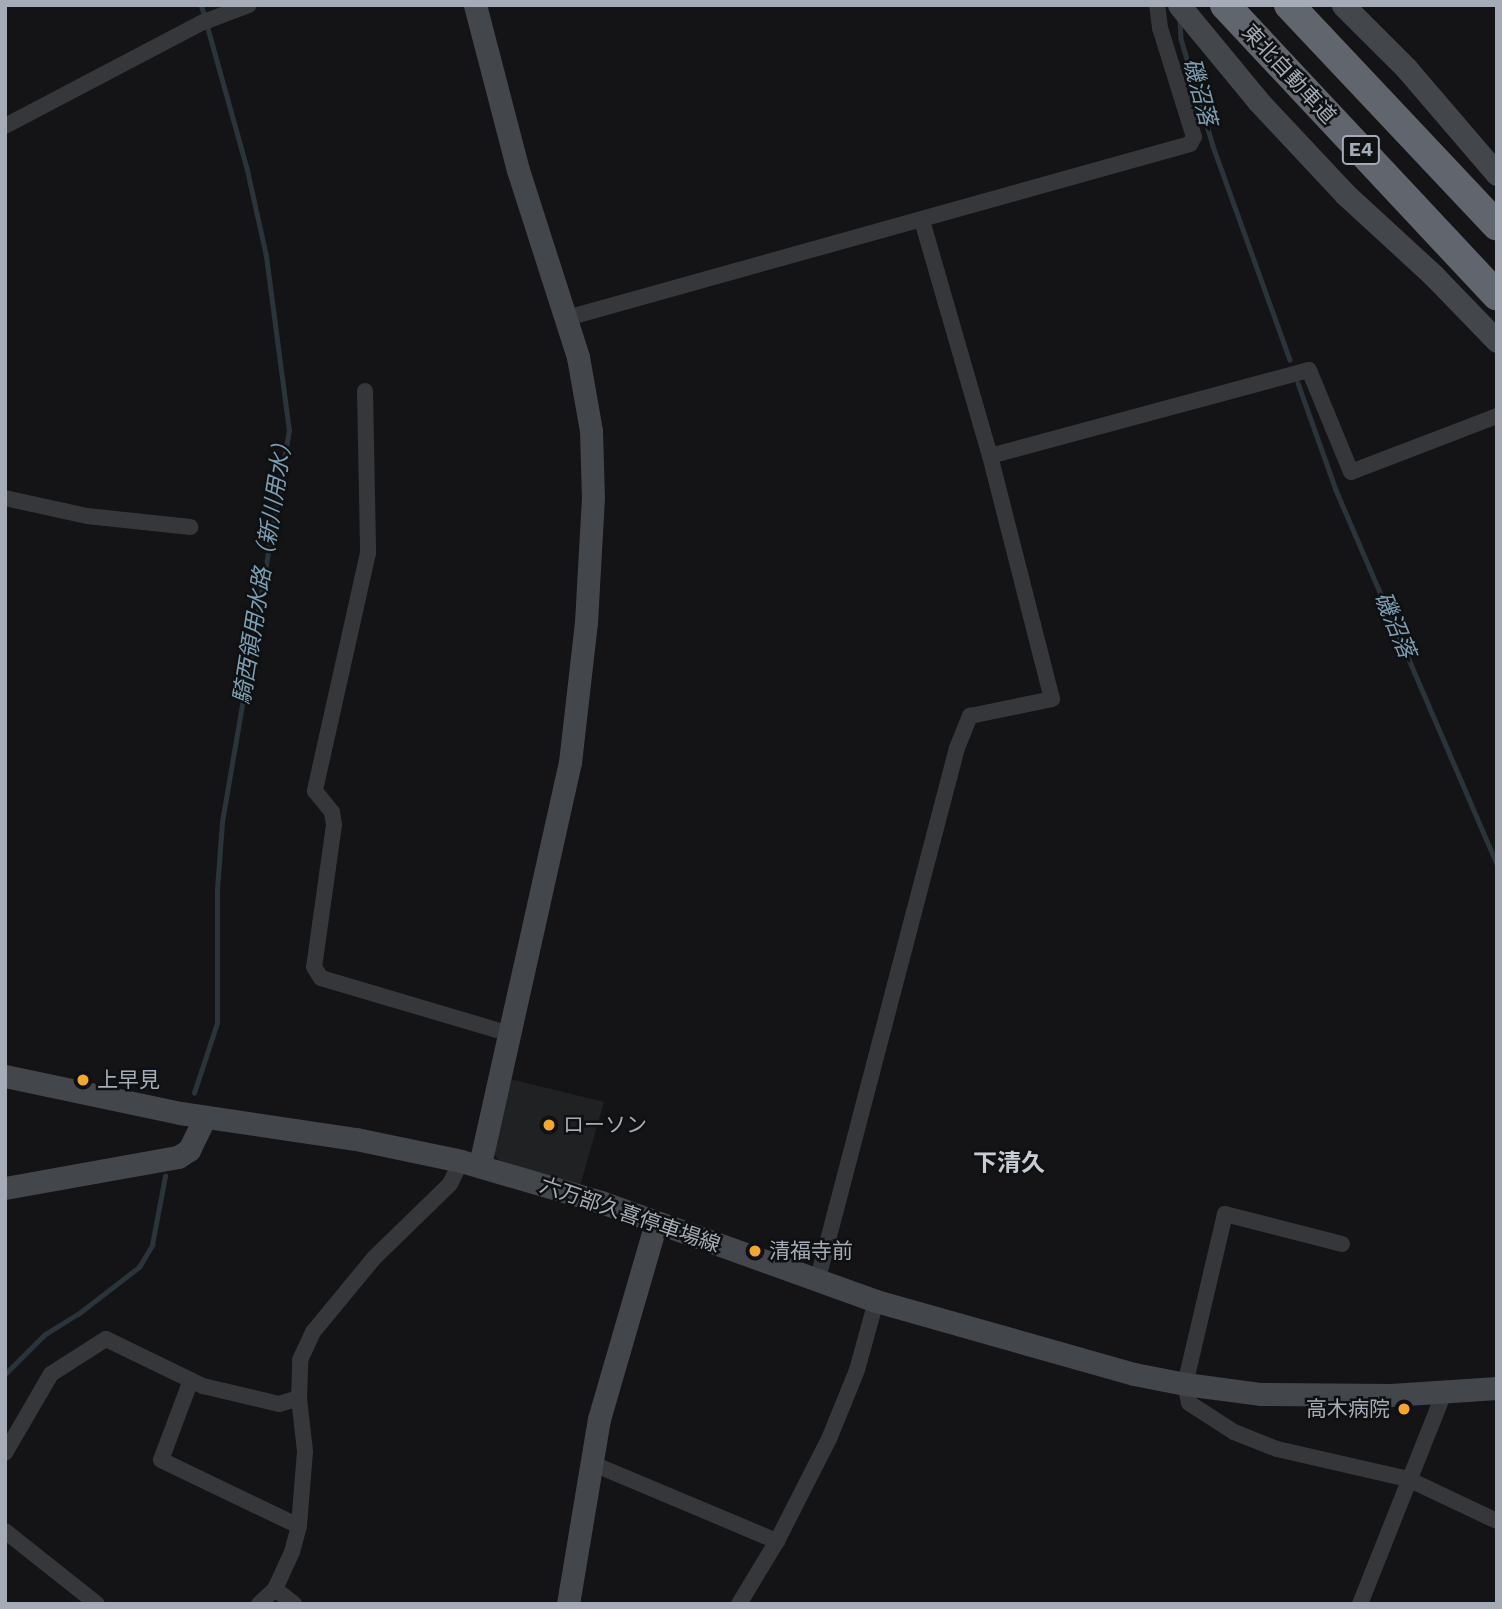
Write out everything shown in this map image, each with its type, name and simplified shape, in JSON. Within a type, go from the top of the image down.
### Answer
[{"type":"highway","name":"東北自動車道","points":[[1224,5],[1497,296]]},
{"type":"highway","name":"E4","points":[[1290,5],[1497,226]]},
{"type":"street","points":[[5,126],[213,16],[249,5]]},
{"type":"street","points":[[259,1604],[275,1589],[292,1552],[299,1526],[305,1451],[299,1398],[300,1360],[313,1332],[374,1258],[471,1163],[510,1034],[570,762],[586,622],[593,497],[591,431],[567,318],[518,170],[475,5]]},
{"type":"street","points":[[567,318],[1190,144],[1194,137],[1160,27],[1157,5]]},
{"type":"street","points":[[1179,5],[1258,101],[1328,176],[1433,275],[1497,341]]},
{"type":"street","points":[[1343,5],[1406,68],[1497,174]]},
{"type":"street","points":[[817,1282],[957,748],[970,716],[1052,699],[990,456],[922,221]]},
{"type":"street","points":[[990,456],[1309,370],[1351,472],[1497,416]]},
{"type":"street","points":[[365,391],[368,553],[315,791],[332,812],[334,825],[314,967],[321,978],[510,1034]]},
{"type":"street","points":[[5,498],[87,516],[190,527]]},
{"type":"street","name":"六万部久喜停車場線","points":[[5,1076],[205,1117],[356,1139],[471,1163],[656,1223],[876,1301],[1081,1360],[1185,1384],[1275,1394],[1444,1393],[1497,1388]]},
{"type":"street","points":[[5,1188],[178,1157],[189,1150],[205,1117]]},
{"type":"street","points":[[1342,1244],[1225,1214],[1185,1384],[1189,1403],[1234,1432],[1277,1449],[1408,1479],[1497,1521]]},
{"type":"street","points":[[568,1604],[591,1463],[608,1382],[656,1223]]},
{"type":"street","points":[[739,1604],[778,1541],[844,1407],[876,1301]]},
{"type":"street","points":[[5,1453],[51,1374],[106,1339],[203,1386],[279,1404],[299,1398]]},
{"type":"street","points":[[191,1380],[161,1460],[299,1526]]},
{"type":"street","points":[[1360,1604],[1444,1393]]},
{"type":"street","points":[[591,1463],[778,1541]]},
{"type":"street","points":[[5,1531],[97,1604]]},
{"type":"street","points":[[275,1589],[294,1604]]},
{"type":"shaded area","name":"ローソン","points":[[510,1079],[604,1102],[580,1186],[502,1164],[494,1154]]},
{"type":"waterway","name":"騎西領用水路（新川用水）","points":[[194,1093],[217,1023],[217,889],[222,822],[289,431],[266,256],[247,170],[201,5]]},
{"type":"waterway","name":"磯沼落","points":[[1180,20],[1181,39],[1213,146],[1290,360]]},
{"type":"waterway","name":"磯沼落","points":[[1298,383],[1336,490],[1497,864]]},
{"type":"waterway","name":"騎西領用水路（新川用水）","points":[[5,1374],[44,1335],[78,1314],[139,1267],[152,1245],[165,1176]]},
{"type":"place","name":"上早見","points":[[83,1080]]},
{"type":"place","name":"ローソン","points":[[549,1125]]},
{"type":"place","name":"清福寺前","points":[[755,1251]]},
{"type":"place","name":"高木病院","points":[[1404,1409]]},
{"type":"district","name":"下清久","points":[[1009,1164]]}]
